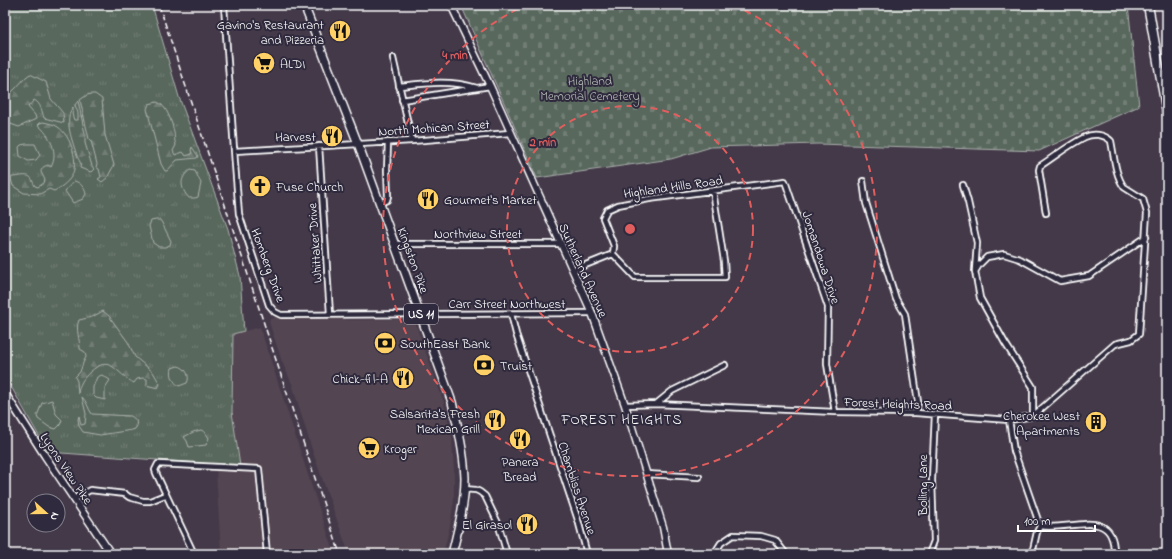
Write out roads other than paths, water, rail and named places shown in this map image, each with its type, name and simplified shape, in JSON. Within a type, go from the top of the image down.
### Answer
[{"type":"highway","points":[[1148,5],[1167,113]]},
{"type":"main road","name":"Kingston Pike","points":[[304,5],[358,143],[422,314],[452,402],[461,442],[465,477],[459,528],[452,554]]},
{"type":"street","name":"Homberg Drive","points":[[224,5],[240,214],[269,305],[275,312],[281,315],[422,314]]},
{"type":"street","name":"Sutherland Avenue","points":[[451,5],[490,86],[592,314],[625,405],[663,527],[668,554]]},
{"type":"street","points":[[393,58],[412,141]]},
{"type":"street","points":[[399,86],[439,82],[460,83],[479,88]]},
{"type":"street","points":[[402,100],[490,86]]},
{"type":"street","name":"North Mohican Street","points":[[234,151],[412,141],[510,133]]},
{"type":"street","points":[[1032,416],[1115,344],[1131,340],[1139,334],[1146,239],[1147,213],[1143,199],[1124,187],[1122,184],[1111,141],[1103,135],[1095,134],[1085,136],[1040,166],[1039,170],[1046,213]]},
{"type":"street","points":[[380,203],[387,200],[388,196],[388,142]]},
{"type":"street","name":"Whittaker Drive","points":[[319,146],[330,314]]},
{"type":"street","name":"Highland Hills Road","points":[[613,254],[614,246],[603,218],[608,210],[618,205],[648,199],[785,181]]},
{"type":"street","name":"Jomandowa Drive","points":[[785,181],[828,307],[827,364],[835,412]]},
{"type":"street","points":[[863,181],[866,203],[896,299],[906,314],[918,402],[916,413]]},
{"type":"street","points":[[963,185],[977,243],[975,271],[980,298],[1005,343],[1033,387],[1032,416]]},
{"type":"street","points":[[573,270],[613,254],[635,277],[725,277],[724,261],[713,191]]},
{"type":"street","points":[[975,271],[987,257],[1004,254],[1020,258],[1060,281],[1088,276],[1146,239]]},
{"type":"street","name":"Northview Street","points":[[395,244],[561,244]]},
{"type":"street","name":"Carr Street Northwest","points":[[422,314],[592,314]]},
{"type":"street","name":"Chambliss Avenue","points":[[511,314],[516,334],[578,520],[587,554]]},
{"type":"street","points":[[656,404],[672,391],[725,365]]},
{"type":"street","name":"Lyons View Pike","points":[[5,393],[45,456],[111,554]]},
{"type":"street","name":"Forest Heights Road","points":[[625,405],[656,404],[835,412],[916,413],[1009,420],[1032,416]]},
{"type":"street","name":"Bolling Lane","points":[[928,554],[934,542],[932,480],[935,414]]},
{"type":"street","points":[[1009,420],[1014,451],[1040,526],[1037,532],[1032,554]]},
{"type":"street","points":[[194,554],[156,473],[156,466],[160,463],[259,469],[267,554]]},
{"type":"street","points":[[646,474],[699,477]]},
{"type":"street","points":[[464,489],[476,490],[485,496],[498,523],[507,554]]},
{"type":"street","points":[[74,499],[90,490],[125,494],[129,497],[144,501],[150,501],[165,494]]},
{"type":"street","points":[[1040,526],[1050,528],[1096,524],[1105,528],[1114,539],[1114,554]]},
{"type":"street","points":[[714,554],[721,543],[733,535],[760,536],[775,540],[786,554]]},
{"type":"railway","points":[[159,5],[340,554]]},
{"type":"place","name":"Gavino's Restaurant and Pizzeria","points":[[340,31]]},
{"type":"place","name":"ALDI","points":[[264,63]]},
{"type":"place","name":"Harvest","points":[[332,136]]},
{"type":"place","name":"Fuse Church","points":[[260,186]]},
{"type":"place","name":"Gourmet's Market","points":[[428,199]]},
{"type":"place","name":"SouthEast Bank","points":[[385,343]]},
{"type":"place","name":"Truist","points":[[484,365]]},
{"type":"place","name":"Chick-fil-A","points":[[403,378]]},
{"type":"place","name":"Salsarita's Fresh Mexican Grill","points":[[495,420]]},
{"type":"place","name":"Cherokee West Apartments","points":[[1096,422]]},
{"type":"place","name":"Panera Bread","points":[[520,439]]},
{"type":"place","name":"Kroger","points":[[369,448]]},
{"type":"place","name":"El Girasol","points":[[527,524]]},
{"type":"district","name":"FOREST HEIGHTS","points":[[622,419]]},
{"type":"park label","name":"Highland Memorial Cemetery","points":[[590,88]]}]
